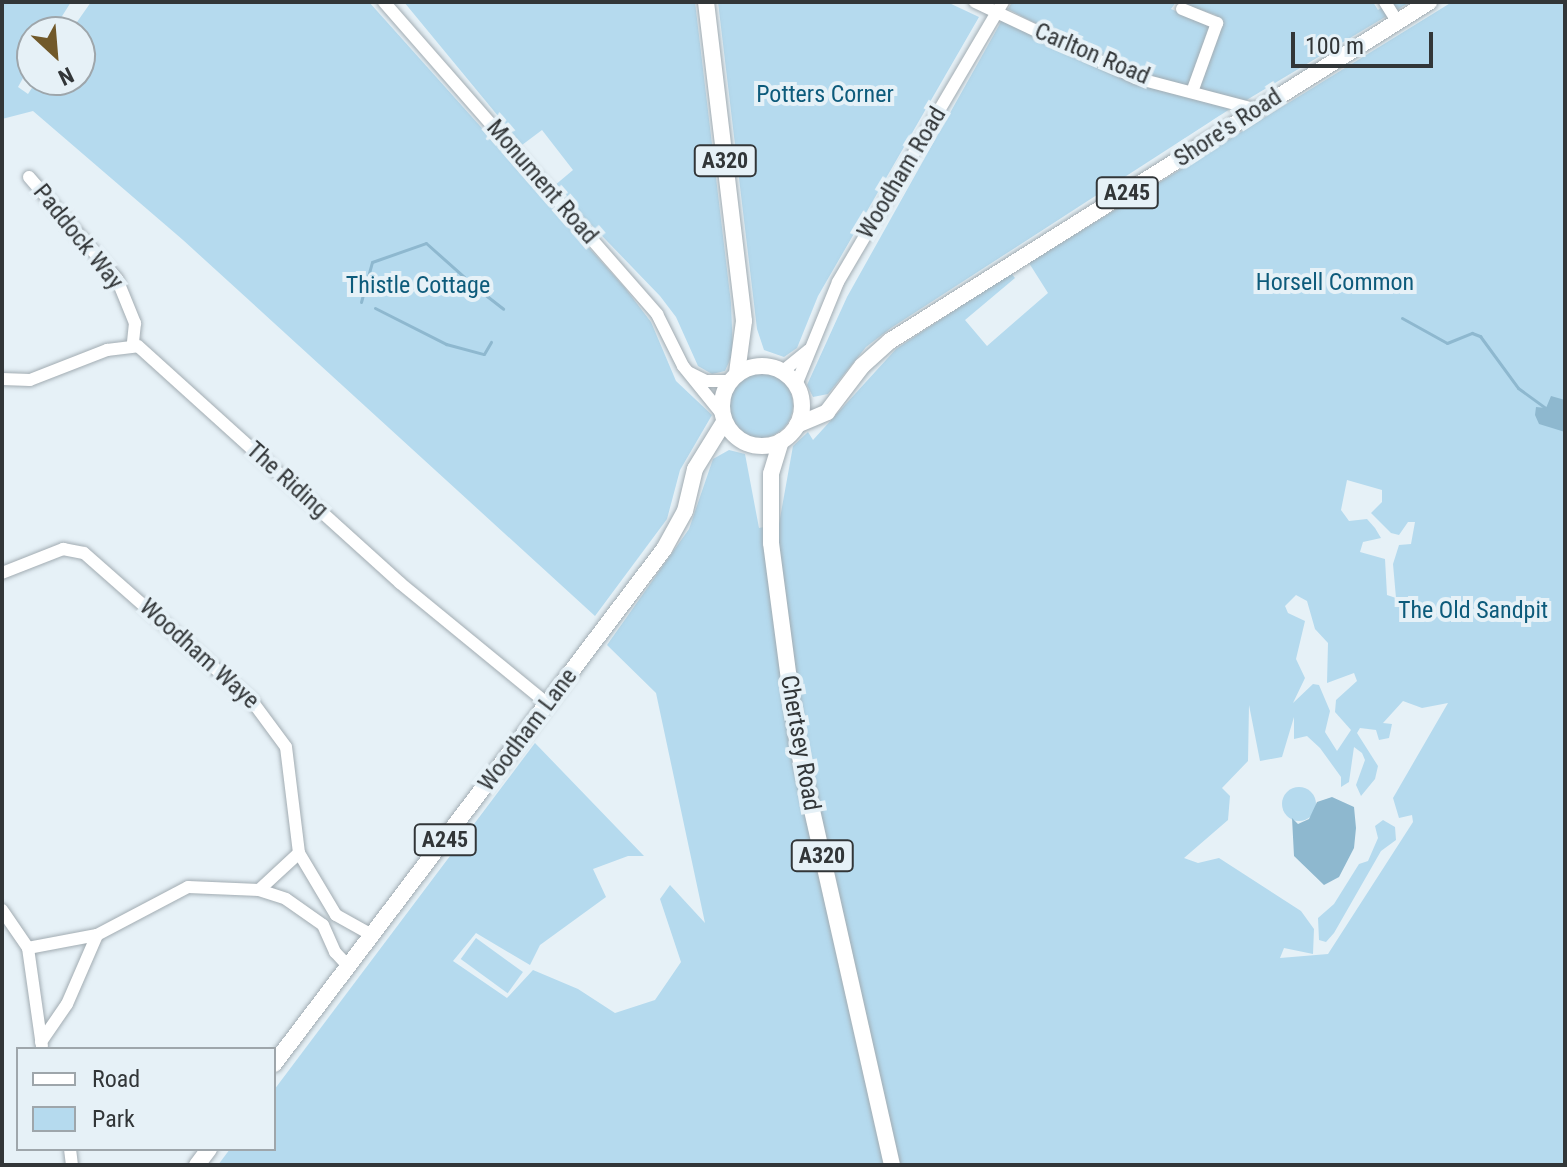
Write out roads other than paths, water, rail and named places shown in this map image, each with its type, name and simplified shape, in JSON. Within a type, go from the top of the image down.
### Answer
[{"type":"main road","name":"A320","points":[[706,2],[744,321],[761,365]]},
{"type":"main road","name":"Shore's Road","points":[[797,425],[827,412],[890,341],[1429,2]]},
{"type":"main road","name":"A320","points":[[733,377],[744,321]]},
{"type":"main road","points":[[733,377],[761,365],[783,371],[799,392],[816,406],[838,398]]},
{"type":"main road","name":"A245","points":[[723,418],[733,377]]},
{"type":"main road","points":[[797,425],[799,392]]},
{"type":"main road","points":[[723,418],[738,439],[755,446],[781,441]]},
{"type":"main road","name":"Woodham Lane","points":[[276,1061],[677,530],[701,460],[723,418]]},
{"type":"main road","name":"A245","points":[[781,441],[797,425]]},
{"type":"main road","points":[[701,460],[738,439]]},
{"type":"main road","name":"Chertsey Road","points":[[769,504],[781,441]]},
{"type":"main road","name":"Chertsey Road","points":[[755,446],[769,504],[774,580],[798,748],[892,1165]]},
{"type":"street","name":"Monument Road","points":[[384,2],[657,314],[687,371],[723,418]]},
{"type":"street","name":"Carlton Road","points":[[975,2],[1000,7],[1136,78],[1258,110]]},
{"type":"street","points":[[1385,2],[1397,21]]},
{"type":"street","name":"Woodham Road","points":[[799,392],[810,349],[838,282],[1000,7]]},
{"type":"street","points":[[1182,9],[1217,23],[1192,92]]},
{"type":"street","name":"Paddock Way","points":[[29,177],[117,279],[135,323],[133,343]]},
{"type":"street","points":[[2,379],[37,378],[133,343]]},
{"type":"street","name":"The Riding","points":[[133,343],[400,583],[548,704]]},
{"type":"street","name":"Woodham Road","points":[[783,371],[810,349]]},
{"type":"street","points":[[687,371],[706,381],[733,377]]},
{"type":"street","name":"Woodham Waye","points":[[3,574],[63,549],[84,553],[252,701],[286,747],[299,853],[336,915]]},
{"type":"street","points":[[259,890],[299,853]]},
{"type":"street","points":[[28,948],[97,935],[188,887],[259,890],[286,899],[325,927],[335,952],[348,966]]},
{"type":"street","points":[[2,910],[28,948],[42,1046]]},
{"type":"street","points":[[325,927],[336,915],[372,935]]},
{"type":"street","points":[[42,1046],[67,1004],[97,935]]},
{"type":"waterway","points":[[361,302],[372,262],[426,243],[464,277]]},
{"type":"waterway","points":[[474,286],[503,309]]},
{"type":"waterway","points":[[375,308],[446,344],[484,354],[491,342]]},
{"type":"waterway","points":[[1402,318],[1447,343],[1472,333],[1480,336],[1518,388],[1547,409]]},
{"type":"park label","name":"Potters Corner","points":[[825,95]]},
{"type":"park label","name":"Horsell Common","points":[[1335,283]]},
{"type":"park label","name":"Thistle Cottage","points":[[418,286]]},
{"type":"park label","name":"The Old Sandpit","points":[[1473,611]]}]
